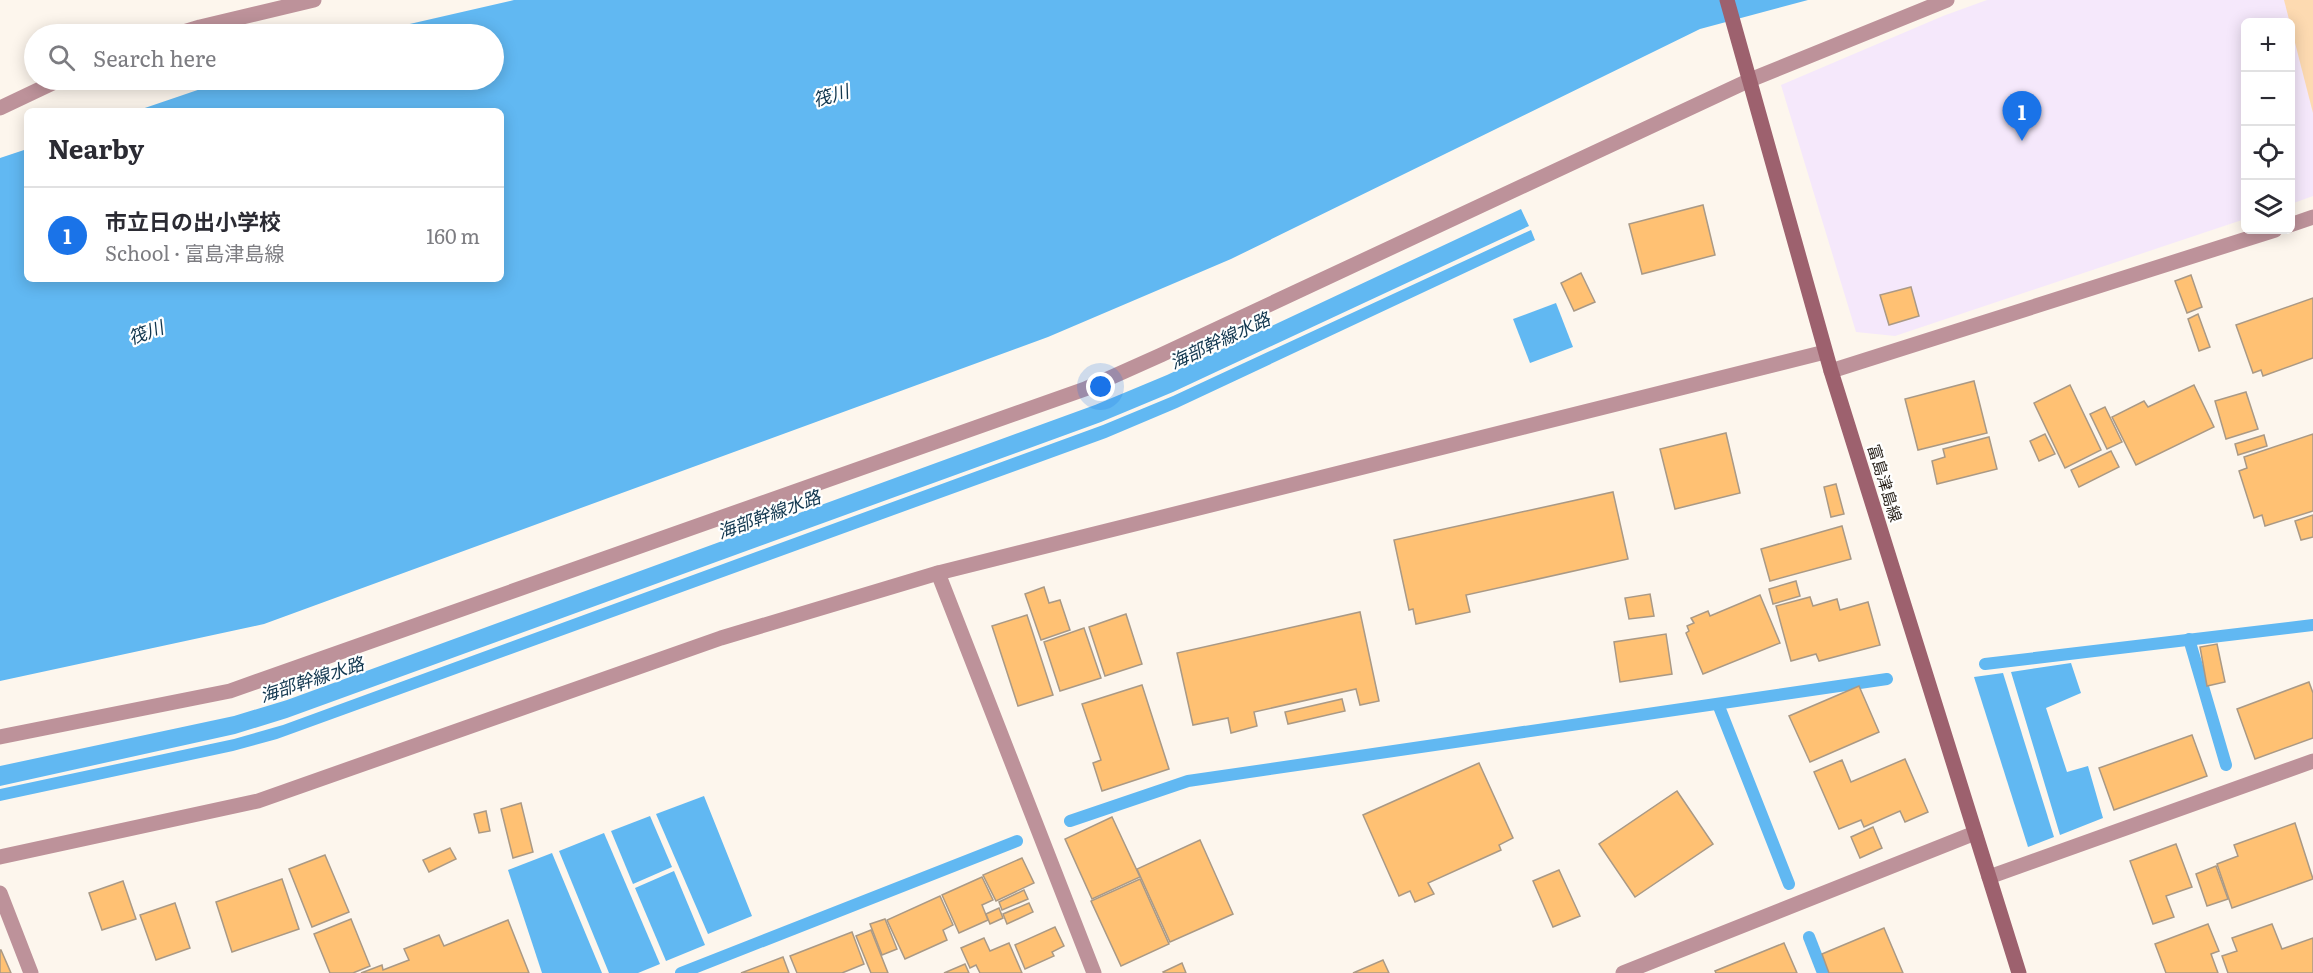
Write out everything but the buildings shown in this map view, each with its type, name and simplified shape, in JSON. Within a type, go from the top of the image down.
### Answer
[{"type":"main road","name":"富島津島線","points":[[1727,0],[1831,371],[2019,973]]},
{"type":"street","points":[[213,24],[314,0]]},
{"type":"street","points":[[0,737],[230,691],[1085,388],[1161,355],[1750,80],[1947,0]]},
{"type":"street","points":[[0,108],[38,90]]},
{"type":"street","points":[[2295,223],[2313,218]]},
{"type":"street","points":[[1831,371],[2262,234]]},
{"type":"street","points":[[0,857],[258,801],[721,638],[938,573],[1826,352]]},
{"type":"street","points":[[938,573],[1094,973]]},
{"type":"street","points":[[1989,877],[2313,761]]},
{"type":"street","points":[[1623,973],[1975,833]]},
{"type":"street","points":[[0,893],[31,973]]},
{"type":"shaded area","points":[[1987,0],[2313,0],[2313,196],[2295,203],[2295,18],[2241,18],[2241,220],[1895,336],[1856,332],[1781,85],[1943,16]]},
{"type":"shaded area","points":[[2284,0],[2313,0],[2313,113],[2295,43],[2295,18],[2289,18]]},
{"type":"water","name":"筏川","points":[[514,0],[1808,0],[1700,29],[1231,259],[1048,337],[264,624],[0,681],[0,158],[24,150],[24,282],[504,282],[504,108],[145,108],[198,90],[504,90],[504,24],[410,24]]},
{"type":"water","points":[[1521,209],[1529,226],[1173,392],[1101,422],[287,718],[235,734],[0,786],[0,766],[234,716],[287,700],[1095,405],[1167,375]]},
{"type":"water","points":[[1531,230],[1535,240],[1177,408],[1106,438],[277,739],[233,751],[0,801],[0,789],[234,739],[283,725],[1103,425],[1173,396]]},
{"type":"water","points":[[1556,303],[1573,347],[1530,363],[1513,319]]},
{"type":"water","points":[[2071,663],[2081,693],[2046,708],[2067,772],[2088,766],[2103,818],[2060,835],[2011,672]]},
{"type":"water","points":[[2003,673],[2054,837],[2028,847],[1974,677]]},
{"type":"water","points":[[704,796],[752,916],[708,934],[656,814]]},
{"type":"water","points":[[650,816],[672,867],[633,884],[611,831]]},
{"type":"water","points":[[604,833],[660,964],[638,973],[609,973],[559,851]]},
{"type":"water","points":[[552,853],[602,973],[542,973],[508,870]]},
{"type":"water","points":[[674,871],[705,945],[666,961],[635,888]]},
{"type":"waterway","points":[[1985,664],[2313,625]]},
{"type":"waterway","points":[[2189,639],[2226,765]]},
{"type":"waterway","points":[[1070,821],[1188,781],[1887,679]]},
{"type":"waterway","points":[[1718,704],[1789,884]]},
{"type":"waterway","points":[[681,973],[1017,841]]},
{"type":"waterway","points":[[1809,937],[1823,973]]},
{"type":"place","name":"市立日の出小学校","points":[[2022,141]]},
{"type":"water label","name":"海部幹線水路","points":[[1220,341]]},
{"type":"water label","name":"海部幹線水路","points":[[769,515]]},
{"type":"water label","name":"海部幹線水路","points":[[312,680]]}]
